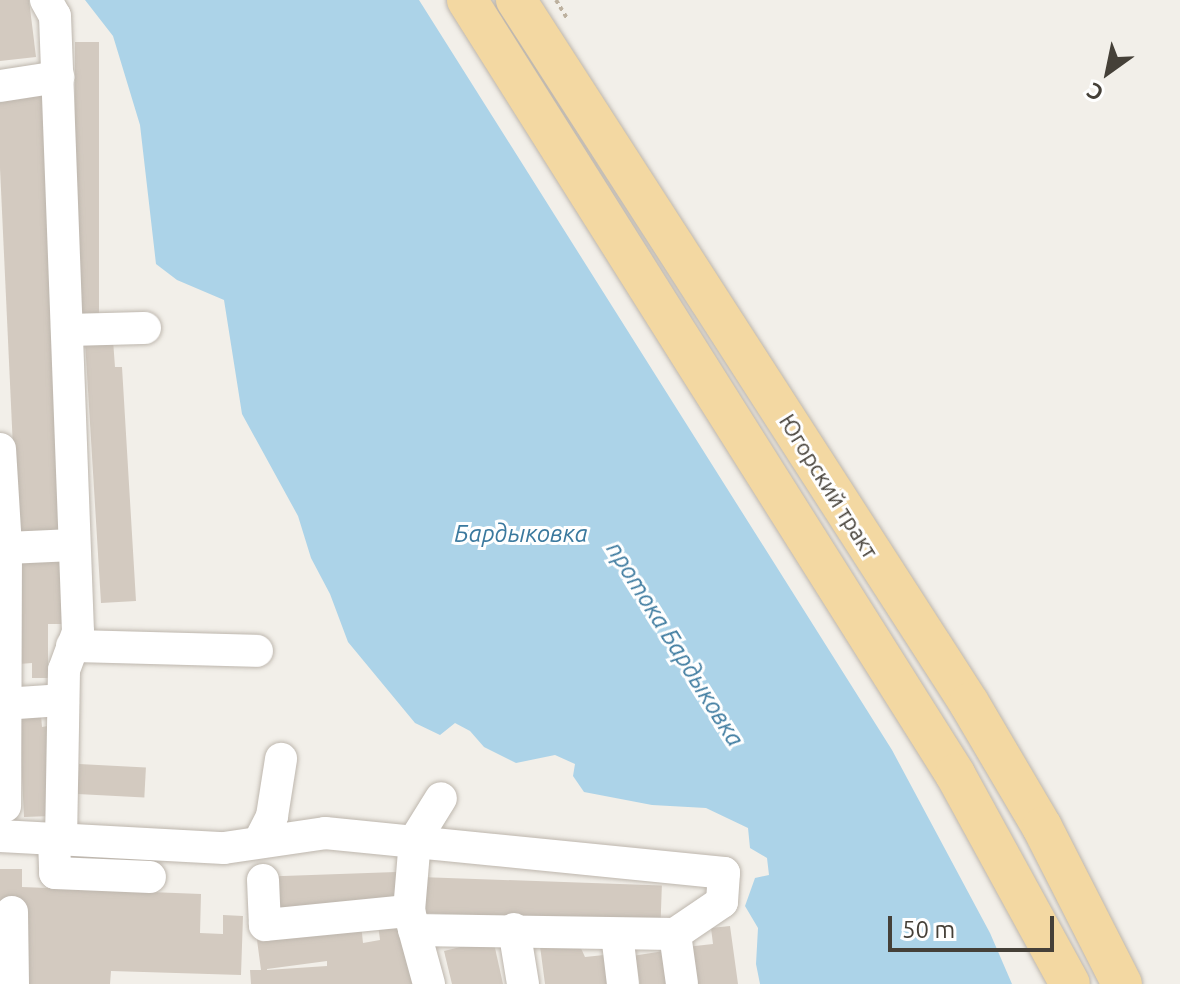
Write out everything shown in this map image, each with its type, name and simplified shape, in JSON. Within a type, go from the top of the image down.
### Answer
[{"type":"main road","points":[[467,0],[955,774],[1070,984]]},
{"type":"main road","name":"Югорский тракт","points":[[516,0],[969,703],[1042,827],[1122,984]]},
{"type":"lane","points":[[46,0],[55,16],[78,632],[64,670],[55,873],[150,877]]},
{"type":"lane","points":[[0,86],[58,77]]},
{"type":"lane","points":[[67,330],[145,328]]},
{"type":"lane","points":[[0,449],[6,548],[2,657],[2,821],[57,839],[224,848],[325,833],[724,873],[722,902],[675,934],[514,929],[412,920],[265,925],[263,880]]},
{"type":"lane","points":[[6,548],[74,545]]},
{"type":"lane","points":[[72,646],[257,651]]},
{"type":"lane","points":[[4,704],[63,700]]},
{"type":"lane","points":[[259,842],[272,816],[281,759]]},
{"type":"lane","points":[[429,984],[412,920],[415,840],[441,798]]},
{"type":"lane","points":[[12,912],[13,984]]},
{"type":"lane","points":[[514,929],[523,984]]},
{"type":"lane","points":[[617,934],[623,984]]},
{"type":"lane","points":[[675,934],[682,984]]},
{"type":"water","name":"Бардыковка","points":[[85,0],[419,0],[892,750],[990,933],[1012,984],[760,984],[756,964],[758,928],[745,906],[755,878],[769,875],[767,858],[750,848],[748,828],[706,808],[652,805],[584,792],[573,776],[575,764],[555,755],[516,763],[484,747],[470,731],[455,723],[440,735],[415,723],[348,642],[330,594],[311,558],[298,516],[242,414],[224,300],[177,280],[156,264],[140,125],[113,36]]},
{"type":"building","points":[[0,0],[29,0],[36,57],[0,61]]},
{"type":"building","points":[[75,42],[99,42],[99,313],[75,313]]},
{"type":"building","points":[[44,96],[64,531],[17,534],[0,168],[0,98]]},
{"type":"building","points":[[113,340],[115,367],[122,367],[136,601],[101,603],[85,341]]},
{"type":"building","points":[[19,557],[64,557],[65,624],[48,624],[48,678],[32,678],[32,663],[19,664]]},
{"type":"building","points":[[41,715],[42,727],[48,726],[52,816],[24,817],[19,716]]},
{"type":"building","points":[[79,764],[146,768],[144,797],[77,794]]},
{"type":"building","points":[[0,869],[22,869],[22,887],[201,894],[200,933],[223,934],[223,915],[243,916],[241,975],[111,971],[110,984],[19,984],[0,903]]},
{"type":"building","points":[[396,872],[397,904],[270,908],[269,876]]},
{"type":"building","points":[[420,877],[662,885],[661,921],[419,913]]},
{"type":"building","points":[[400,922],[416,984],[251,984],[250,970],[261,970],[257,940],[361,924],[363,943],[380,940],[378,924]],"holes":[[[327,961],[327,966],[267,970]]]},
{"type":"building","points":[[730,926],[738,984],[690,984],[686,947],[713,944],[711,928]]},
{"type":"building","points":[[493,939],[503,984],[452,984],[444,951]]},
{"type":"building","points":[[579,944],[585,957],[604,955],[610,984],[545,984],[540,946]]},
{"type":"building","points":[[664,951],[669,984],[640,984],[635,956]]},
{"type":"water label","name":"протока Бардыковка","points":[[675,644]]}]
